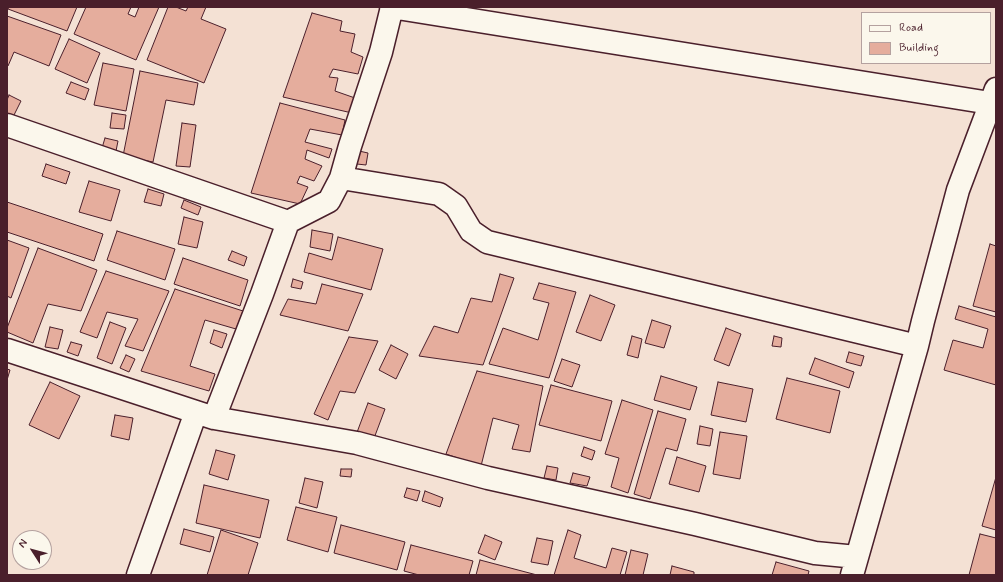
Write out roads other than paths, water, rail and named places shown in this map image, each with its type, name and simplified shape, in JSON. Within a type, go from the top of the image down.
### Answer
[{"type":"street","points":[[7,350],[205,415],[357,443],[488,478],[695,524],[816,553],[855,566],[917,346],[958,190],[993,96],[392,7],[381,52],[341,178],[329,201],[288,222],[262,294],[205,415],[138,575]]},
{"type":"street","points":[[7,126],[288,222]]},
{"type":"street","points":[[341,178],[439,194],[456,206],[471,231],[487,242],[917,346]]}]
